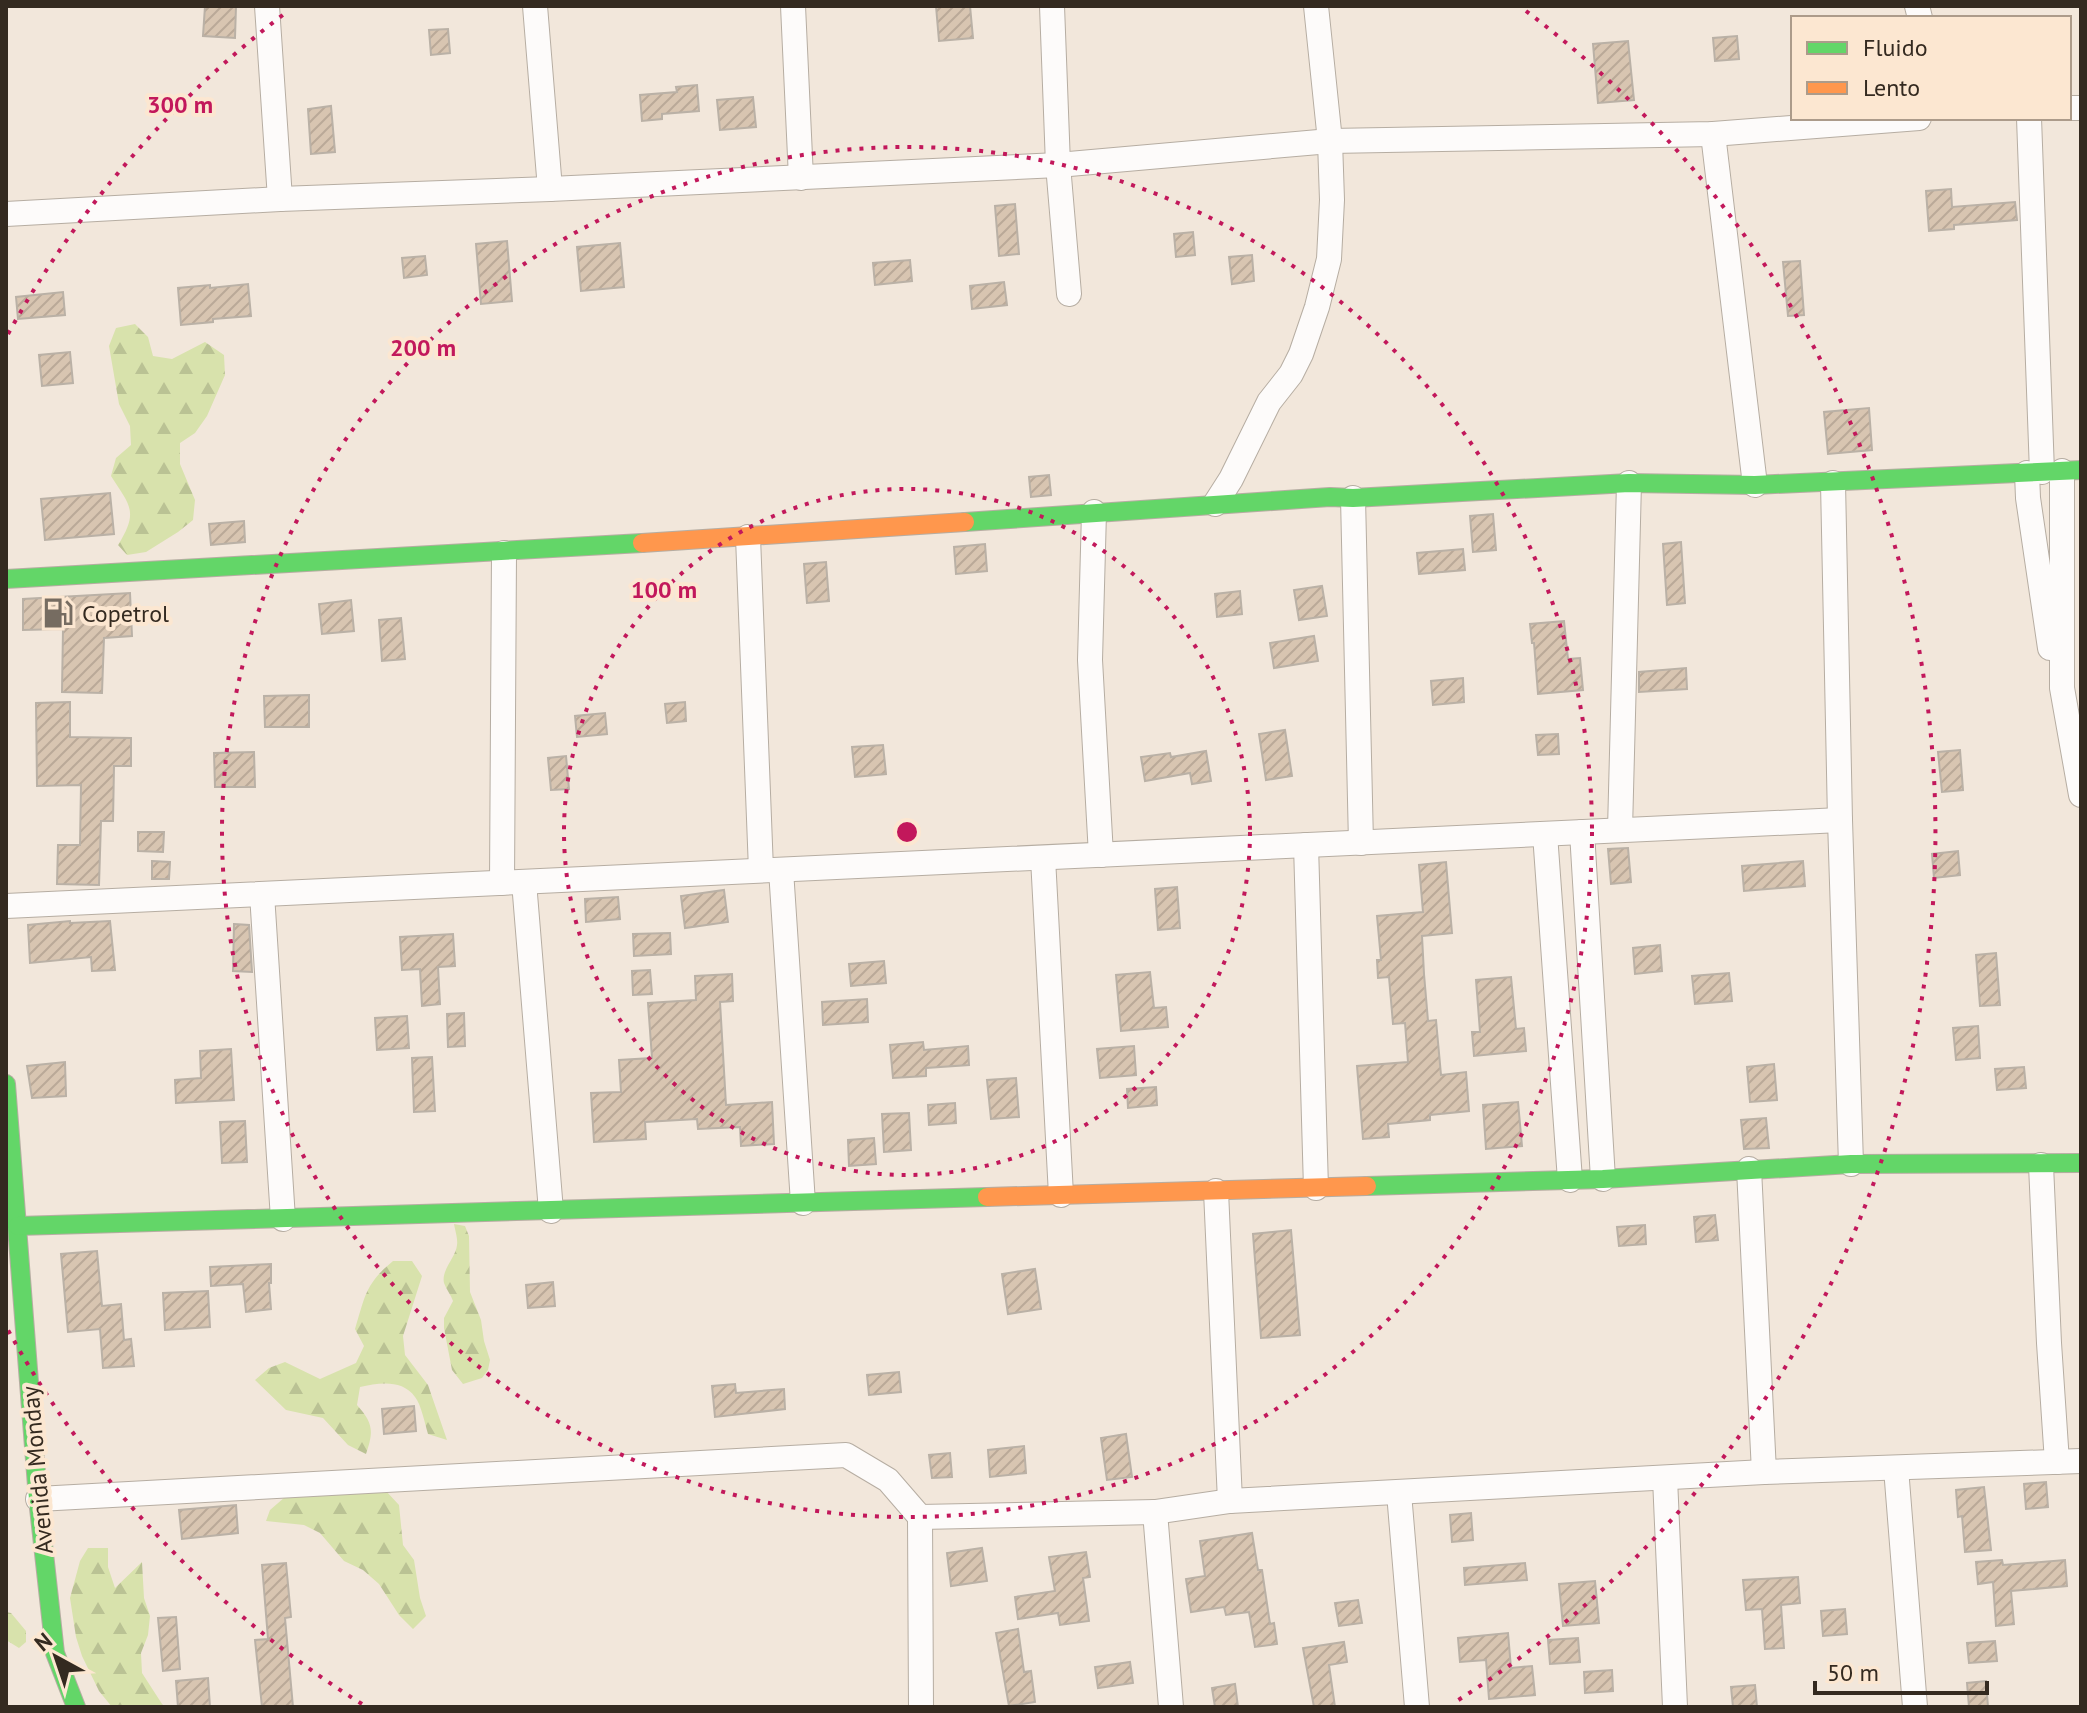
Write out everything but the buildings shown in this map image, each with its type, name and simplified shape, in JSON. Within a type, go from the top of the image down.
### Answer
[{"type":"main road","points":[[6,579],[504,553],[1330,497],[1629,483],[1833,483],[2053,471]]},
{"type":"main road","name":"Avenida Monday","points":[[6,1084],[18,1226],[18,1401],[38,1499],[55,1653],[73,1706]]},
{"type":"main road","points":[[18,1226],[1603,1179],[1851,1164],[2081,1163]]},
{"type":"street","points":[[267,6],[280,199]]},
{"type":"street","points":[[535,6],[550,189]]},
{"type":"street","points":[[793,6],[801,178]]},
{"type":"street","points":[[1052,6],[1058,165],[1069,294]]},
{"type":"street","points":[[1215,504],[1231,479],[1269,402],[1291,374],[1301,354],[1329,259],[1332,200],[1330,141],[1316,6]]},
{"type":"street","points":[[6,214],[1058,165],[1330,141],[1713,134],[1893,120]]},
{"type":"street","points":[[2029,120],[2053,471],[2062,688],[2081,795]]},
{"type":"street","points":[[1713,134],[1755,485]]},
{"type":"street","points":[[2053,471],[2028,498],[2053,670],[2062,688]]},
{"type":"street","points":[[1620,830],[1629,483]]},
{"type":"street","points":[[1833,483],[1851,1164]]},
{"type":"street","points":[[1353,498],[1361,843]]},
{"type":"street","points":[[1094,512],[1090,660],[1101,855]]},
{"type":"street","points":[[748,537],[771,870],[803,1203]]},
{"type":"street","points":[[504,553],[513,882],[551,1211]]},
{"type":"street","points":[[6,906],[1840,820]]},
{"type":"street","points":[[1582,832],[1603,1179]]},
{"type":"street","points":[[1545,834],[1570,1180]]},
{"type":"street","points":[[1306,845],[1316,1188]]},
{"type":"street","points":[[1043,858],[1061,1195]]},
{"type":"street","points":[[262,894],[283,1219]]},
{"type":"street","points":[[920,1517],[1155,1512],[1230,1501],[1764,1472],[2069,1462],[2049,1343],[2041,1165]]},
{"type":"street","points":[[1749,1169],[1764,1472]]},
{"type":"street","points":[[1216,1191],[1230,1501]]},
{"type":"street","points":[[38,1499],[846,1455],[888,1480],[920,1517],[921,1707]]},
{"type":"street","points":[[1896,1468],[1915,1707]]},
{"type":"street","points":[[1665,1478],[1675,1707]]},
{"type":"street","points":[[1399,1493],[1417,1707]]},
{"type":"street","points":[[1155,1512],[1171,1707]]},
{"type":"green space","points":[[135,324],[148,337],[153,356],[172,359],[205,342],[224,355],[225,375],[207,416],[195,433],[180,443],[180,464],[195,500],[193,520],[146,552],[127,555],[118,545],[125,534],[130,509],[111,476],[116,458],[131,445],[130,426],[119,404],[109,346],[116,328]]},
{"type":"green space","points":[[454,1224],[465,1226],[469,1236],[470,1292],[481,1320],[490,1360],[482,1378],[463,1384],[452,1370],[444,1328],[444,1318],[453,1301],[444,1278],[457,1245]]},
{"type":"green space","points":[[393,1261],[412,1261],[422,1276],[403,1336],[405,1355],[428,1385],[447,1440],[428,1434],[419,1404],[404,1387],[382,1384],[360,1387],[357,1405],[370,1428],[366,1454],[348,1445],[323,1418],[286,1410],[255,1380],[269,1368],[285,1362],[320,1379],[356,1363],[364,1346],[355,1329],[364,1299],[371,1284]]},
{"type":"green space","points":[[386,1491],[399,1505],[403,1545],[414,1560],[426,1616],[413,1629],[399,1615],[379,1584],[363,1570],[344,1561],[320,1533],[304,1525],[266,1521],[270,1510],[285,1497]]},
{"type":"green space","points":[[88,1548],[108,1548],[108,1567],[115,1588],[142,1562],[144,1598],[150,1616],[148,1635],[141,1653],[142,1673],[164,1707],[112,1707],[99,1691],[82,1656],[70,1598],[80,1561]]},
{"type":"green space","points":[[6,1612],[11,1613],[26,1631],[26,1642],[19,1648],[6,1640]]},
{"type":"traffic: fast","points":[[965,522],[1330,497],[1629,483],[1755,485],[2081,470]]},
{"type":"traffic: fast","points":[[6,579],[642,543]]},
{"type":"traffic: fast","points":[[6,1084],[38,1499],[55,1653],[76,1707]]},
{"type":"traffic: fast","points":[[1367,1186],[1603,1179],[1851,1164],[2081,1163]]},
{"type":"traffic: fast","points":[[18,1226],[987,1197]]},
{"type":"traffic: slow","points":[[642,543],[965,522]]},
{"type":"traffic: slow","points":[[987,1197],[1367,1186]]},
{"type":"place","name":"Copetrol","points":[[58,613]]}]
